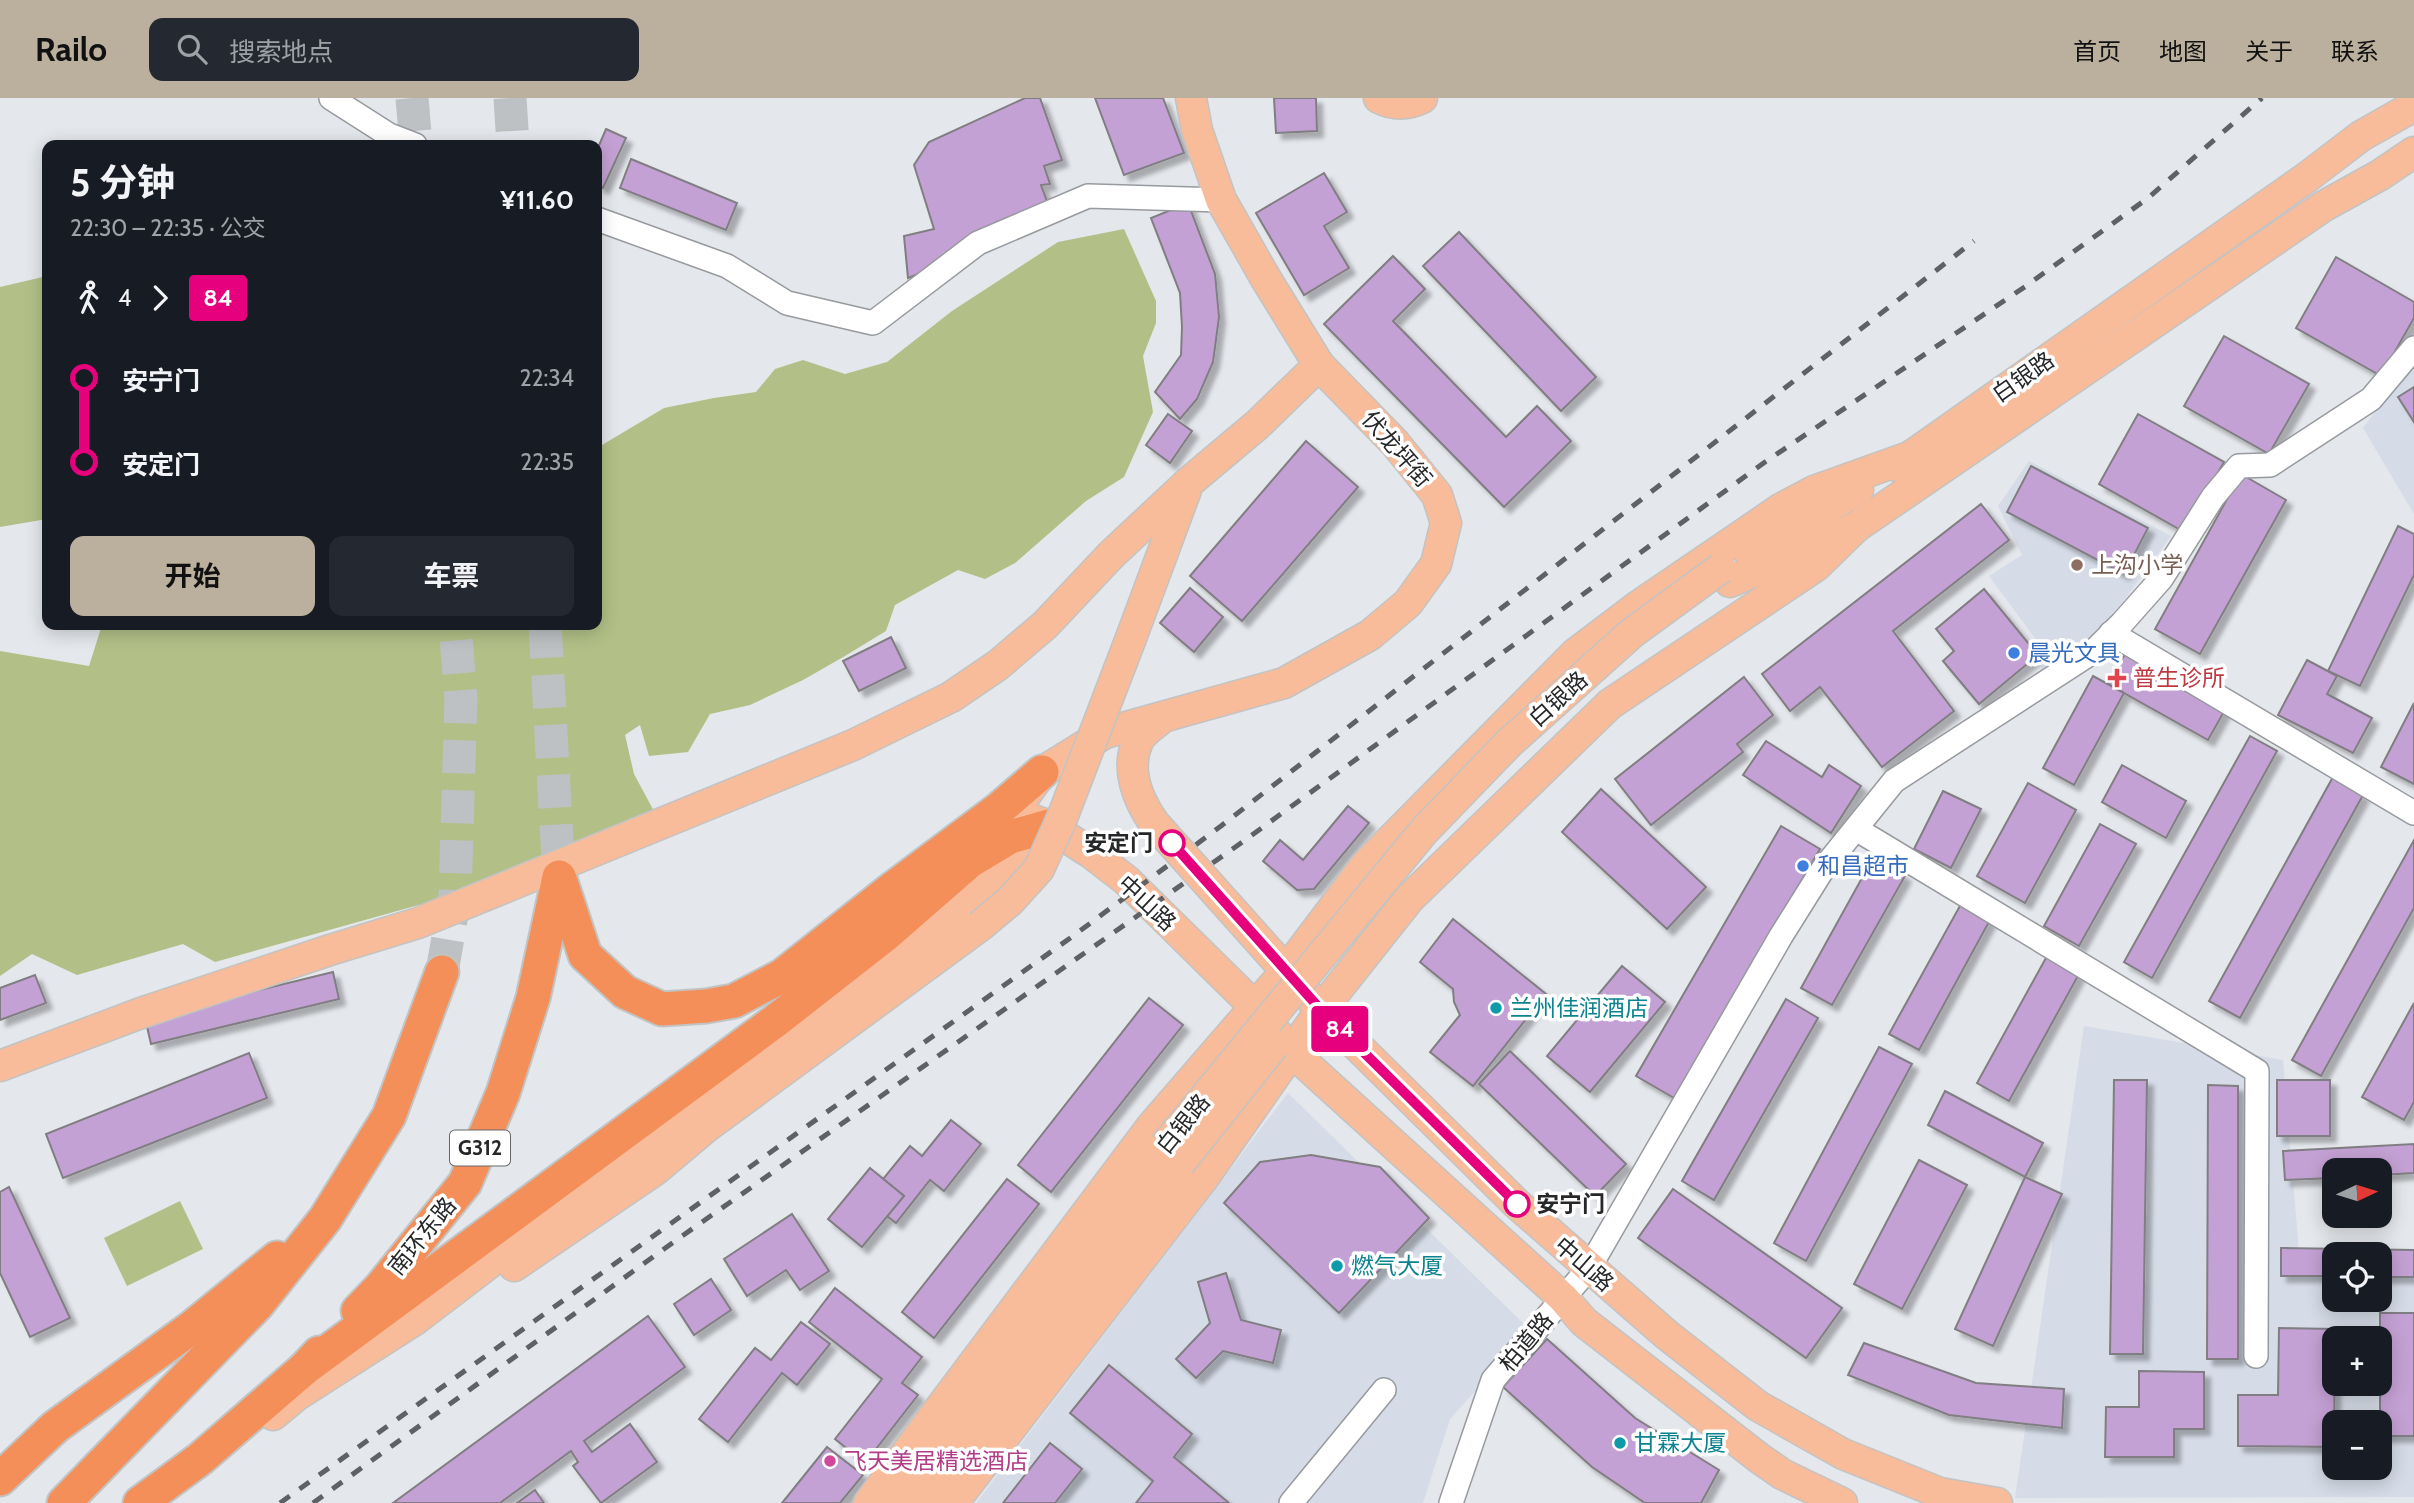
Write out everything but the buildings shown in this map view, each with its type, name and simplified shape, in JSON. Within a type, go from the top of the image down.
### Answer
[{"type":"highway","name":"南环东路","points":[[140,1503],[200,1459],[304,1369],[381,1287],[465,1183],[503,1093],[533,998],[559,877],[585,955],[625,992],[662,1009],[734,1001],[782,976],[892,888],[999,809],[1042,772]]},
{"type":"highway","points":[[304,1369],[785,1013],[884,936],[970,861],[1010,836],[1049,826]]},
{"type":"highway","points":[[64,1503],[257,1305],[325,1219],[389,1116],[442,972]]},
{"type":"highway","points":[[0,1479],[55,1427],[191,1328],[325,1219]]},
{"type":"main road","name":"伏龙坪街","points":[[1042,772],[1105,733],[1284,683],[1370,635],[1408,603],[1436,564],[1446,523],[1437,495],[1395,443],[1319,365],[1266,279],[1221,200],[1197,130],[1191,98]]},
{"type":"main road","points":[[1379,98],[1393,104],[1422,98]]},
{"type":"main road","name":"白银路","points":[[896,1503],[1164,1147],[1423,831],[1509,743],[1654,616],[1726,575],[1912,456],[2306,178],[2361,136],[2414,106]]},
{"type":"main road","name":"白银路","points":[[925,1503],[1180,1163],[1436,843],[1521,755],[1726,575],[1856,527],[2324,206],[2380,175],[2414,152]]},
{"type":"main road","points":[[0,1066],[141,1013],[418,923],[866,739],[951,697],[998,665],[1045,625],[1111,555],[1319,365]]},
{"type":"main road","points":[[869,1503],[1152,1126],[1286,971],[1365,866],[1575,654],[1637,607],[1782,508],[1825,487],[1912,456]]},
{"type":"main road","points":[[416,1319],[438,1313],[549,1244],[655,1170],[705,1128],[980,926],[1010,901],[1039,869],[1062,818],[1188,483]]},
{"type":"main road","points":[[953,1503],[1204,1177],[1321,1010],[1409,899],[1610,704],[1816,566],[1856,527]]},
{"type":"main road","name":"中山路","points":[[1162,718],[1138,739],[1133,761],[1134,783],[1141,805],[1154,823],[1321,1010],[1517,1204],[1667,1335],[1758,1406],[1843,1454],[1938,1498],[1997,1503]]},
{"type":"main road","name":"中山路","points":[[1042,772],[1020,804],[1021,815],[1049,826],[1126,880],[1255,1007],[1292,1052],[1563,1298],[1584,1322],[1759,1458],[1782,1474],[1842,1503]]},
{"type":"main road","points":[[164,1503],[297,1395],[416,1319],[1028,852],[1049,826]]},
{"type":"street","points":[[331,98],[389,135],[402,140]]},
{"type":"street","points":[[602,221],[727,266],[787,303],[873,323],[978,243],[1088,196],[1221,200]]},
{"type":"street","name":"柏道路","points":[[1451,1503],[1493,1380],[1589,1268],[1781,936],[1823,869],[1894,781],[2094,651],[2161,579],[2213,497],[2239,466],[2270,465],[2371,399],[2414,348]]},
{"type":"street","points":[[2111,633],[2414,813]]},
{"type":"street","points":[[1856,829],[2257,1071],[2256,1356]]},
{"type":"street","points":[[1291,1503],[1384,1390]]},
{"type":"shaded area","points":[[2414,360],[2414,514],[2363,428]]},
{"type":"shaded area","name":"上沟小学","points":[[2029,461],[2171,536],[2096,634],[2039,677],[2045,652],[1989,576],[2022,555],[1998,506]]},
{"type":"shaded area","points":[[2084,1026],[2283,1060],[2301,1276],[2322,1276],[2322,1312],[2392,1312],[2392,1277],[2414,1277],[2414,1497],[2015,1498]]},
{"type":"shaded area","points":[[1288,1093],[1530,1330],[1450,1419],[1423,1503],[976,1503]]},
{"type":"green space","points":[[1124,229],[1156,301],[1156,323],[1143,356],[1153,412],[1124,477],[1086,501],[1015,563],[985,579],[958,570],[895,605],[886,631],[845,656],[750,705],[710,714],[688,752],[649,756],[640,725],[625,735],[634,774],[655,813],[433,901],[215,962],[183,944],[77,975],[32,954],[0,976],[0,651],[89,666],[100,630],[602,630],[602,445],[664,408],[756,392],[775,369],[803,360],[845,374],[887,362],[952,311],[1058,242]]},
{"type":"green space","points":[[42,277],[42,520],[0,527],[0,287]]},
{"type":"green space","points":[[180,1201],[203,1249],[127,1286],[104,1238]]},
{"type":"tunnel","points":[[412,98],[416,140]]},
{"type":"tunnel","points":[[510,98],[513,140]]},
{"type":"tunnel","points":[[442,972],[455,897],[461,698],[455,630]]},
{"type":"tunnel","points":[[545,630],[559,877]]},
{"type":"railway","points":[[313,1503],[675,1241],[1241,843],[1765,462],[2026,286],[2148,198],[2262,98]]},
{"type":"railway","points":[[280,1503],[1073,936],[1221,826],[1974,241]]},
{"type":"bus line","name":"84","points":[[1172,843],[1321,1010],[1517,1204]]},
{"type":"place","name":"上沟小学","points":[[2077,565]]},
{"type":"place","name":"晨光文具","points":[[2014,653]]},
{"type":"place","name":"普生诊所","points":[[2117,678]]},
{"type":"place","name":"安定门","points":[[1172,843]]},
{"type":"place","name":"和昌超市","points":[[1803,866]]},
{"type":"place","name":"兰州佳润酒店","points":[[1496,1008]]},
{"type":"place","name":"安宁门","points":[[1517,1204]]},
{"type":"place","name":"燃气大厦","points":[[1337,1266]]},
{"type":"place","name":"甘霖大厦","points":[[1620,1443]]},
{"type":"place","name":"飞天美居精选酒店","points":[[830,1461]]}]
